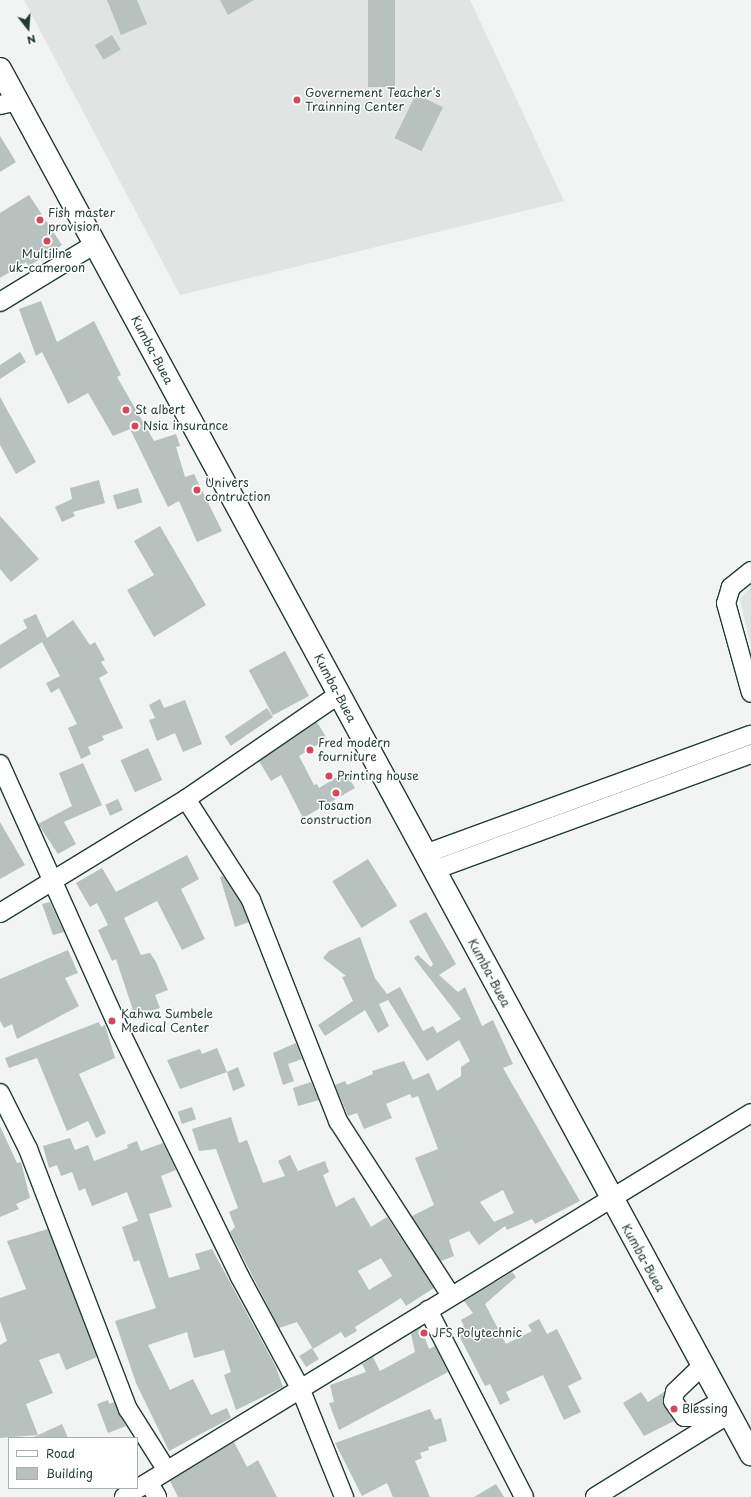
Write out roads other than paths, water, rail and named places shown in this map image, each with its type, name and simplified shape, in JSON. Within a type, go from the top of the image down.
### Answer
[{"type":"highway","name":"Kumba-Buea","points":[[0,69],[9,103],[95,244],[338,695],[430,862],[610,1199],[751,1454]]},
{"type":"street","points":[[0,302],[95,244]]},
{"type":"street","points":[[751,571],[731,587],[726,598],[751,693]]},
{"type":"street","points":[[0,913],[186,799],[338,695]]},
{"type":"street","points":[[430,862],[751,735]]},
{"type":"street","points":[[430,862],[751,754]]},
{"type":"street","points":[[0,764],[54,880],[121,1033],[240,1277],[300,1388],[344,1497]]},
{"type":"street","points":[[186,799],[252,900],[338,1121],[451,1296]]},
{"type":"street","points":[[0,1093],[28,1149],[128,1409],[166,1469]]},
{"type":"street","points":[[124,1497],[153,1490],[166,1469],[751,1113]]},
{"type":"street","points":[[428,1310],[524,1497]]},
{"type":"street","points":[[703,1365],[675,1392],[673,1401],[684,1417],[693,1417],[726,1407]]},
{"type":"street","points":[[595,1497],[726,1407]]},
{"type":"place","name":"Governement Teacher's Trainning Center","points":[[297,100]]},
{"type":"place","name":"Fish master provision","points":[[40,220]]},
{"type":"place","name":"Multiline uk-cameroon","points":[[47,241]]},
{"type":"place","name":"St albert","points":[[126,410]]},
{"type":"place","name":"Nsia insurance","points":[[135,426]]},
{"type":"place","name":"Univers contruction","points":[[197,490]]},
{"type":"place","name":"Fred modern fourniture","points":[[310,750]]},
{"type":"place","name":"Printing house","points":[[329,776]]},
{"type":"place","name":"Tosam construction","points":[[336,793]]},
{"type":"place","name":"Kahwa Sumbele Medical Center","points":[[112,1021]]},
{"type":"place","name":"JFS Polytechnic","points":[[424,1333]]},
{"type":"place","name":"Blessing","points":[[674,1409]]}]
